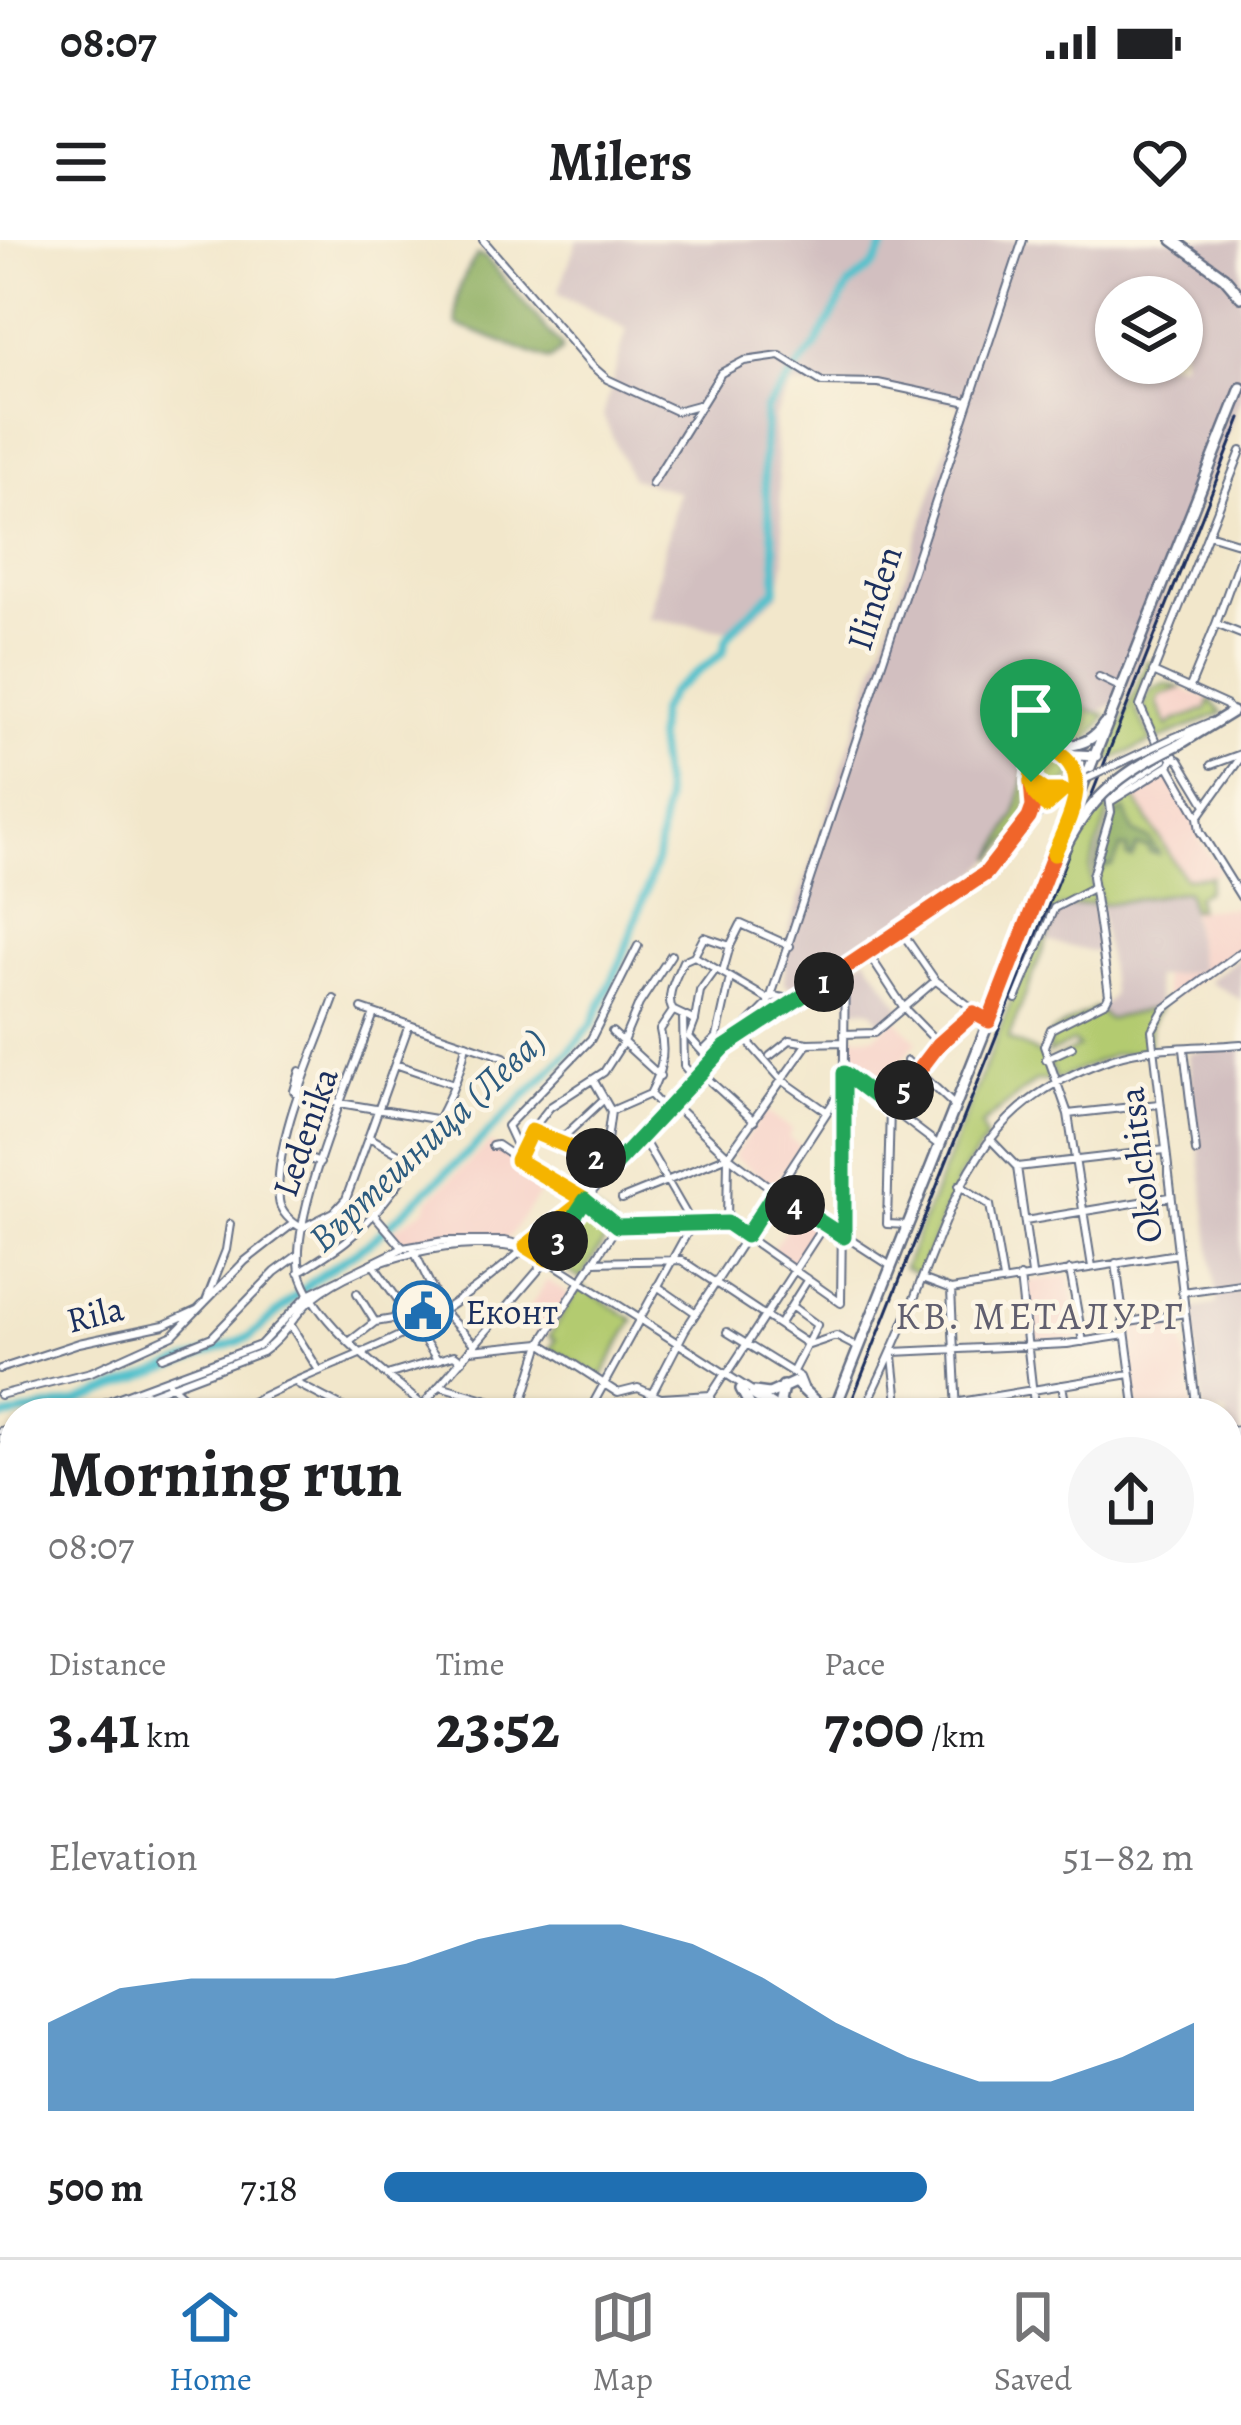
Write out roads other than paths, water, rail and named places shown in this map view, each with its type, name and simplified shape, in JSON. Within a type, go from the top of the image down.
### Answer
[{"type":"main road","points":[[1173,240],[1221,274],[1241,297]]},
{"type":"main road","points":[[990,1021],[1241,388]]},
{"type":"main road","points":[[838,1398],[1069,835],[1089,805],[1126,771],[1237,709]]},
{"type":"main road","points":[[1022,831],[1033,807],[1033,761],[1091,739],[1113,710]]},
{"type":"main road","points":[[1057,752],[1096,756]]},
{"type":"main road","points":[[1057,752],[1072,764],[1076,780],[1069,819]]},
{"type":"main road","points":[[1031,782],[1045,791],[1065,789]]},
{"type":"main road","points":[[1031,782],[1046,806]]},
{"type":"main road","points":[[756,1396],[795,1382],[814,1398]]},
{"type":"main road","points":[[781,1398],[783,1386]]},
{"type":"main road","points":[[804,1387],[810,1398]]},
{"type":"main road","points":[[741,1388],[747,1398]]},
{"type":"street","points":[[483,240],[607,379],[676,411],[701,404]]},
{"type":"street","name":"Ilinden","points":[[776,1003],[790,946],[1023,240]]},
{"type":"street","points":[[652,484],[722,373],[734,364],[780,356],[834,385],[878,383],[968,402]]},
{"type":"street","points":[[1240,454],[1146,688],[1141,713],[1198,817],[1199,832],[1241,897]]},
{"type":"street","points":[[1208,534],[1241,544]]},
{"type":"street","points":[[1190,687],[1241,555]]},
{"type":"street","points":[[1216,624],[1241,634]]},
{"type":"street","points":[[1157,662],[1164,678]]},
{"type":"street","points":[[1152,674],[1237,709]]},
{"type":"street","points":[[1099,677],[1122,688]]},
{"type":"street","points":[[1146,688],[1164,678]]},
{"type":"street","points":[[429,1398],[547,1259],[585,1200],[725,1047],[776,1003],[799,998],[986,873],[1065,789],[1177,741]]},
{"type":"street","points":[[1092,1267],[1068,1114],[1044,1046],[1052,1029],[1106,1001],[1109,995],[1092,867],[1112,812],[1111,793],[1174,756],[1206,805]]},
{"type":"street","points":[[1211,766],[1241,756]]},
{"type":"street","points":[[1198,817],[1241,756]]},
{"type":"street","points":[[1186,795],[1195,788]]},
{"type":"street","points":[[1016,1000],[1054,908],[1094,887]]},
{"type":"street","points":[[704,1050],[717,1036],[723,973],[741,924],[790,946]]},
{"type":"street","points":[[901,931],[935,980],[990,1021]]},
{"type":"street","points":[[695,1021],[673,1011],[669,999],[683,961],[694,956],[704,937],[730,946]]},
{"type":"street","points":[[519,1157],[507,1126],[591,1039],[638,946]]},
{"type":"street","name":"Okolchitsa","points":[[1195,1398],[1153,1051],[1156,1018],[1241,952]]},
{"type":"street","points":[[868,953],[904,1007],[939,1044]]},
{"type":"street","points":[[519,1157],[550,1107],[594,1081],[622,1044],[639,1004],[671,955]]},
{"type":"street","points":[[694,956],[776,1003]]},
{"type":"street","points":[[492,1146],[519,1157],[617,1226],[727,1223],[841,1303],[845,968]]},
{"type":"street","points":[[711,1061],[688,1037],[700,991],[723,973]]},
{"type":"street","points":[[770,1056],[790,1040],[808,1043],[874,1034],[935,980]]},
{"type":"street","points":[[298,1225],[279,1201],[284,1146],[334,999]]},
{"type":"street","points":[[725,1047],[776,1003]]},
{"type":"street","points":[[362,1010],[504,1057]]},
{"type":"street","points":[[611,1111],[650,1094],[660,1076],[664,1046],[660,1030],[673,1011]]},
{"type":"street","name":"Ledenika","points":[[300,1275],[298,1225],[374,1012]]},
{"type":"street","points":[[908,1225],[886,1224],[890,1108],[939,1044],[974,1013]]},
{"type":"street","points":[[683,1016],[684,1066],[754,1120]]},
{"type":"street","points":[[0,1395],[91,1372],[173,1335],[245,1261],[298,1225],[341,1207],[409,1025]]},
{"type":"street","points":[[612,1032],[660,1076]]},
{"type":"street","points":[[743,1036],[782,1080],[826,1112]]},
{"type":"street","points":[[622,1199],[728,1156],[808,1043]]},
{"type":"street","points":[[409,1398],[349,1342],[309,1294],[300,1275],[344,1243],[412,1162],[441,1120],[466,1044]]},
{"type":"street","points":[[870,1398],[959,1185],[1003,1123],[1055,1084],[1116,1056],[1241,1044]]},
{"type":"street","points":[[1046,1059],[1072,1047]]},
{"type":"street","points":[[1184,1049],[1196,1152]]},
{"type":"street","points":[[908,1060],[955,1106]]},
{"type":"street","points":[[394,1064],[454,1084]]},
{"type":"street","points":[[298,1096],[294,1088],[300,1070]]},
{"type":"street","points":[[844,1073],[940,1146]]},
{"type":"street","points":[[594,1081],[611,1111],[604,1162]]},
{"type":"street","points":[[648,1398],[696,1312],[844,1086]]},
{"type":"street","points":[[650,1094],[664,1110]]},
{"type":"street","points":[[298,1096],[441,1120]]},
{"type":"street","points":[[559,1141],[604,1100]]},
{"type":"street","points":[[671,1102],[728,1156],[891,1266]]},
{"type":"street","points":[[1068,1114],[1160,1104]]},
{"type":"street","points":[[531,1131],[613,1167]]},
{"type":"street","points":[[369,1137],[412,1162]]},
{"type":"street","points":[[638,1138],[647,1145],[692,1224]]},
{"type":"street","points":[[990,1139],[1017,1167],[1033,1275]]},
{"type":"street","points":[[1017,1167],[1165,1150]]},
{"type":"street","points":[[299,1155],[320,1163]]},
{"type":"street","points":[[727,1223],[728,1156]]},
{"type":"street","points":[[959,1185],[990,1205],[1003,1280]]},
{"type":"street","points":[[1025,1221],[1170,1197]]},
{"type":"street","points":[[261,1398],[443,1311],[585,1200]]},
{"type":"street","points":[[372,1212],[403,1248]]},
{"type":"street","points":[[202,1308],[226,1250],[230,1224]]},
{"type":"street","points":[[596,1398],[692,1224]]},
{"type":"street","points":[[711,1398],[824,1225]]},
{"type":"street","points":[[524,1398],[541,1343],[617,1226]]},
{"type":"street","points":[[138,1398],[260,1346],[309,1294],[403,1248],[462,1241],[505,1241],[547,1259],[756,1396]]},
{"type":"street","points":[[169,1383],[262,1352],[290,1324],[309,1294],[414,1251],[494,1245],[527,1249]]},
{"type":"street","points":[[414,1251],[443,1311],[473,1348]]},
{"type":"street","points":[[922,1279],[951,1290],[1178,1254]]},
{"type":"street","points":[[162,1357],[212,1337],[275,1272],[298,1256]]},
{"type":"street","points":[[593,1262],[673,1258],[809,1345]]},
{"type":"street","points":[[1116,1263],[1134,1398]]},
{"type":"street","points":[[374,1266],[403,1307]]},
{"type":"street","points":[[1070,1270],[1083,1342]]},
{"type":"street","points":[[1020,1277],[1034,1398]]},
{"type":"street","points":[[779,1325],[808,1279]]},
{"type":"street","points":[[1182,1292],[1241,1284]]},
{"type":"street","points":[[657,1286],[696,1312]]},
{"type":"street","points":[[951,1290],[956,1398]]},
{"type":"street","points":[[357,1293],[374,1322]]},
{"type":"street","points":[[349,1342],[374,1322],[395,1318],[403,1307],[419,1299]]},
{"type":"street","points":[[791,1306],[817,1325],[792,1372]]},
{"type":"street","name":"Rila","points":[[0,1369],[79,1343],[164,1325],[202,1308]]},
{"type":"street","points":[[1123,1323],[1185,1313]]},
{"type":"street","points":[[290,1324],[318,1369]]},
{"type":"street","points":[[415,1327],[438,1360]]},
{"type":"street","points":[[727,1332],[792,1372],[804,1387]]},
{"type":"street","points":[[893,1352],[1083,1342],[1125,1335]]},
{"type":"street","points":[[809,1345],[836,1336],[859,1348]]},
{"type":"street","points":[[473,1348],[541,1343],[619,1393],[638,1388],[669,1398]]},
{"type":"street","points":[[893,1352],[896,1398]]},
{"type":"street","points":[[387,1375],[454,1355],[462,1361]]},
{"type":"street","points":[[727,1373],[760,1398]]},
{"type":"street","points":[[982,1398],[1130,1374]]},
{"type":"street","points":[[169,1383],[186,1398]]},
{"type":"street","points":[[298,1384],[325,1398]]},
{"type":"street","points":[[1062,1385],[1064,1398]]},
{"type":"street","points":[[440,1386],[478,1398]]},
{"type":"street","points":[[134,1398],[146,1395]]},
{"type":"street","points":[[143,1398],[146,1395]]},
{"type":"street","points":[[690,1398],[711,1395]]},
{"type":"waterway","name":"Въртешница (Лева)","points":[[88,1398],[250,1337],[314,1280],[374,1239],[472,1149],[592,1024],[622,959],[657,859],[665,802],[657,739],[659,713],[671,692],[723,653],[727,638],[742,619],[776,589],[764,476],[765,410],[814,348],[849,286],[875,264],[887,240]]},
{"type":"railway","points":[[853,1398],[1241,418]]},
{"type":"place","name":"Еконт","points":[[423,1311]]},
{"type":"district","name":"КВ. МЕТАЛУРГ","points":[[1040,1315]]}]
